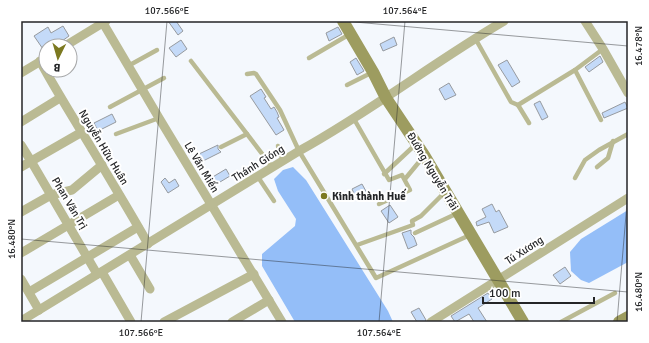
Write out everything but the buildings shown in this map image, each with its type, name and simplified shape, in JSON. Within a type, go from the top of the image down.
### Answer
[{"type":"main road","name":"Đường Nguyễn Trãi","points":[[343,21],[373,72],[386,98],[417,143],[523,322]]},
{"type":"main road","points":[[619,322],[628,317]]},
{"type":"street","name":"Thánh Gióng","points":[[21,321],[35,315],[100,273],[354,119],[475,38],[504,21]]},
{"type":"street","points":[[585,21],[603,48],[628,93]]},
{"type":"street","points":[[78,38],[105,22]]},
{"type":"street","name":"Lê Văn Miến","points":[[105,22],[142,90],[282,322]]},
{"type":"street","points":[[21,73],[38,62]]},
{"type":"street","name":"Nguyễn Hữu Huân","points":[[51,78],[60,98],[102,165],[148,244]]},
{"type":"street","points":[[21,122],[60,98]]},
{"type":"street","points":[[21,167],[82,132]]},
{"type":"street","name":"Phan Văn Trị","points":[[21,145],[32,161],[88,258],[100,273],[131,322]]},
{"type":"street","points":[[21,212],[51,195],[72,190],[102,165]]},
{"type":"street","points":[[21,253],[119,195]]},
{"type":"street","name":"Tú Xương","points":[[432,322],[628,198]]},
{"type":"street","points":[[29,292],[138,227]]},
{"type":"street","points":[[130,255],[150,288]]},
{"type":"street","points":[[164,322],[254,274]]},
{"type":"street","points":[[21,279],[29,292],[35,315]]},
{"type":"street","points":[[232,322],[269,300]]},
{"type":"lane","points":[[308,58],[350,34]]},
{"type":"lane","points":[[475,38],[511,102],[518,105],[529,122]]},
{"type":"lane","points":[[518,105],[575,70],[603,48]]},
{"type":"lane","points":[[128,66],[157,50]]},
{"type":"lane","points":[[191,61],[273,168]]},
{"type":"lane","points":[[575,70],[601,120]]},
{"type":"lane","points":[[347,85],[373,72]]},
{"type":"lane","points":[[247,74],[256,74],[280,110],[300,151],[376,278],[472,234]]},
{"type":"lane","points":[[110,107],[164,78]]},
{"type":"lane","points":[[116,134],[159,118]]},
{"type":"lane","points":[[354,119],[384,174],[389,180],[402,175],[410,190],[380,204]]},
{"type":"lane","points":[[221,147],[247,134]]},
{"type":"lane","points":[[575,178],[585,160],[613,141],[628,134]]},
{"type":"lane","points":[[597,167],[608,158],[613,141]]},
{"type":"lane","points":[[384,174],[417,143]]},
{"type":"lane","points":[[278,146],[284,162]]},
{"type":"lane","points":[[404,179],[424,156]]},
{"type":"lane","points":[[258,177],[274,201]]},
{"type":"lane","points":[[357,245],[414,224],[412,221],[421,216],[445,191]]},
{"type":"lane","points":[[415,234],[458,213]]},
{"type":"lane","points":[[561,322],[615,293]]},
{"type":"water","points":[[293,167],[306,180],[388,311],[393,322],[295,322],[262,266],[262,254],[295,226],[296,219],[278,191],[274,179],[283,170]]},
{"type":"water","points":[[628,210],[628,262],[589,283],[581,280],[571,271],[570,252],[581,239]]},
{"type":"place","name":"Kinh thành Huế","points":[[324,196]]}]
